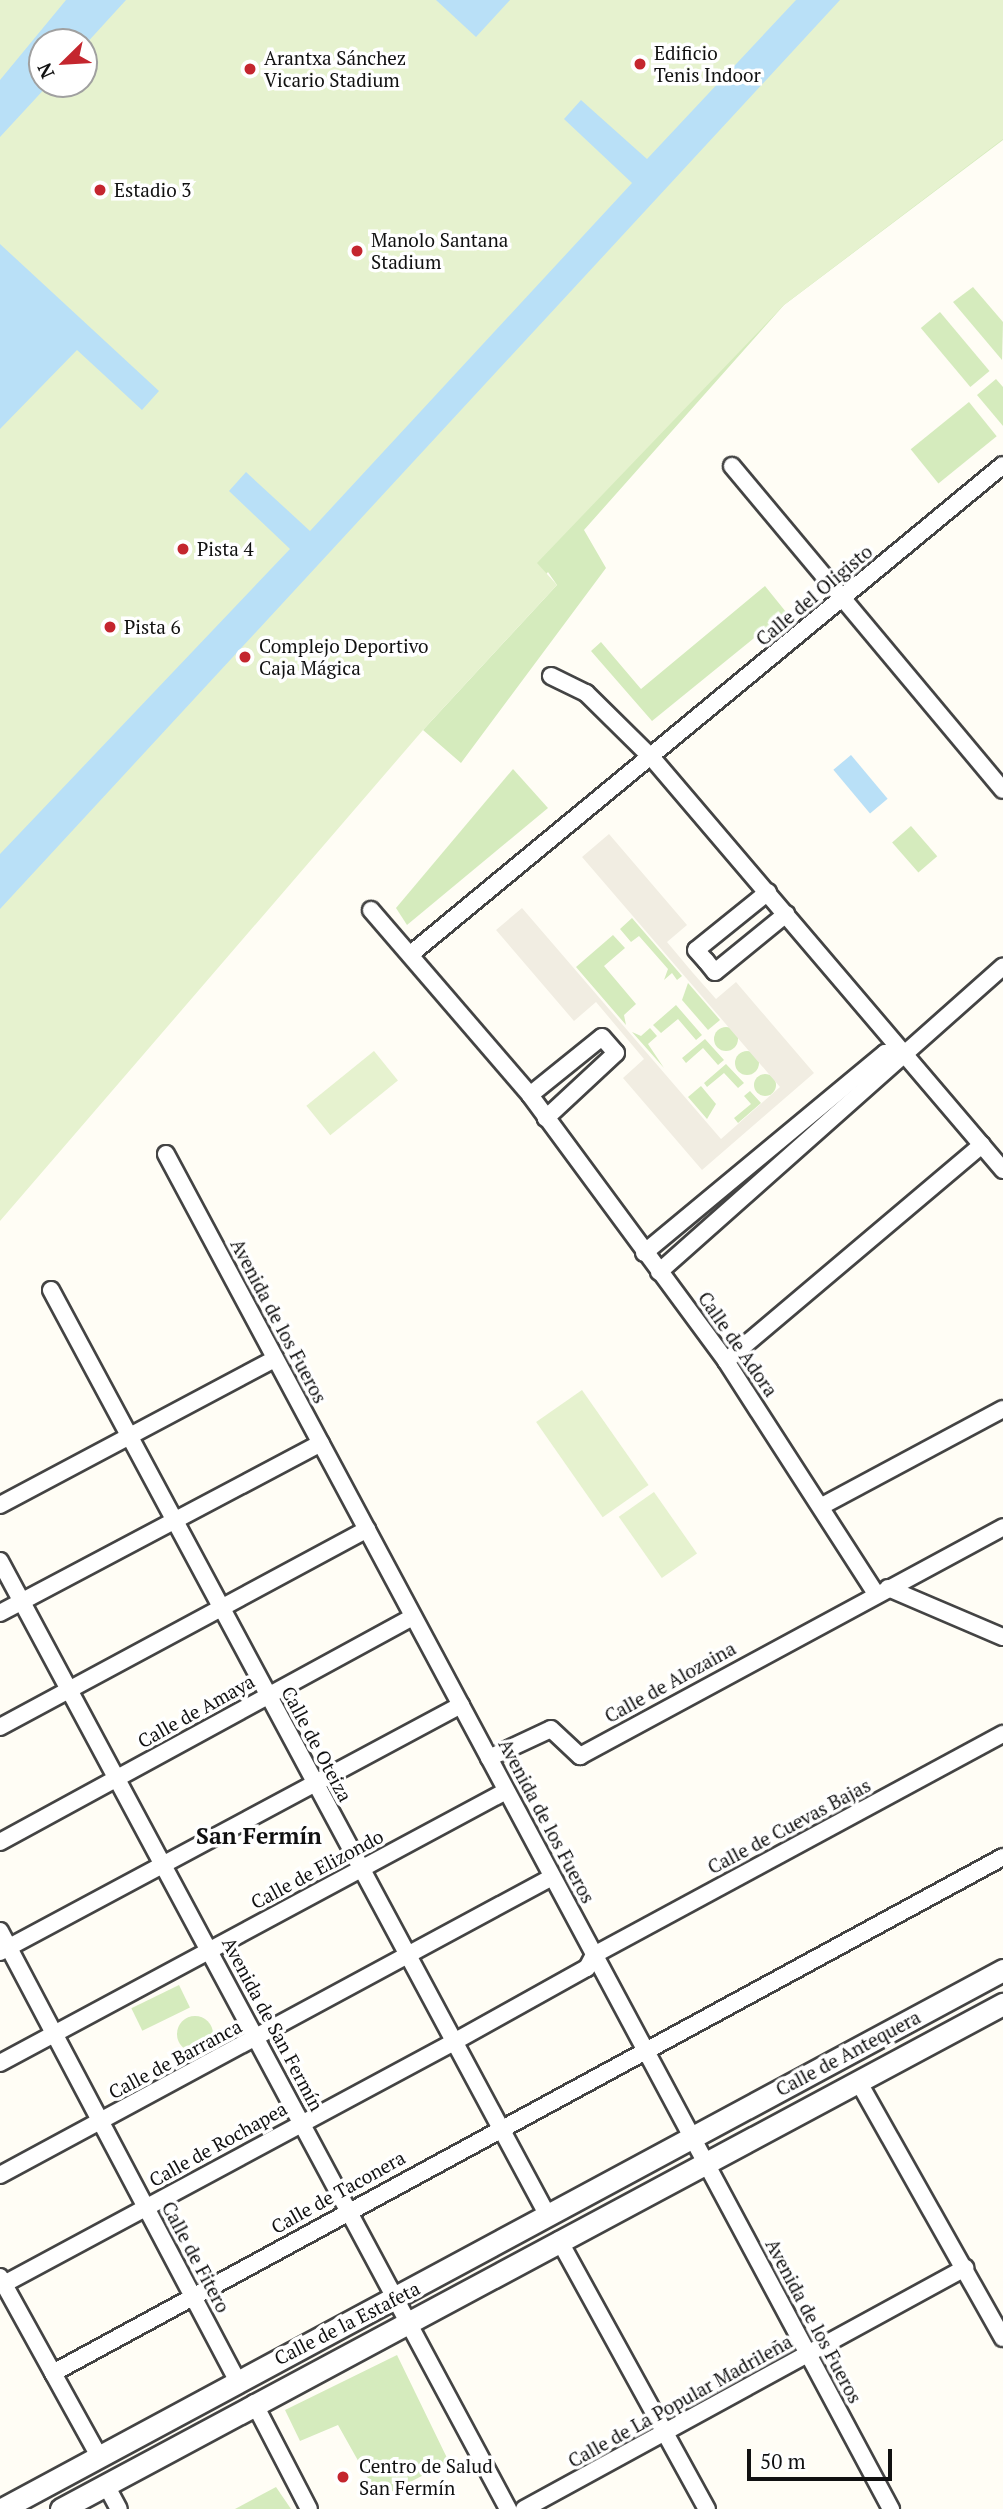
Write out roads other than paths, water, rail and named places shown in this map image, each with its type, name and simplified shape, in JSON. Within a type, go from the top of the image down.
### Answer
[{"type":"street","name":"Calle del Oligisto","points":[[412,953],[557,828],[653,759],[1003,465]]},
{"type":"street","points":[[732,466],[1003,790]]},
{"type":"street","points":[[551,676],[586,693],[653,759],[1003,1170]]},
{"type":"street","points":[[768,891],[696,950],[715,972],[786,914]]},
{"type":"street","name":"Calle de Adora","points":[[371,910],[412,953],[530,1095],[726,1361],[881,1590]]},
{"type":"street","points":[[659,1272],[897,1067],[902,1052],[1003,967]]},
{"type":"street","points":[[530,1095],[602,1037],[616,1054],[546,1118]]},
{"type":"street","points":[[644,1253],[885,1053],[902,1052]]},
{"type":"street","points":[[726,1361],[982,1144]]},
{"type":"street","name":"Avenida de los Fueros","points":[[166,1154],[891,2509]]},
{"type":"street","name":"Calle de Oteiza","points":[[51,1290],[452,2043],[548,2216]]},
{"type":"street","points":[[0,1506],[275,1359]]},
{"type":"street","points":[[822,1506],[1003,1409]]},
{"type":"street","points":[[0,1613],[321,1443]]},
{"type":"street","points":[[881,1590],[1003,1527]]},
{"type":"street","points":[[0,1727],[367,1529]]},
{"type":"street","name":"Avenida de San Fermín","points":[[0,1561],[66,1691],[210,1951],[508,2509]]},
{"type":"street","points":[[881,1590],[1003,1637]]},
{"type":"street","name":"Calle de Alozaina","points":[[489,1758],[551,1729],[580,1756],[881,1590]]},
{"type":"street","name":"Calle de Amaya","points":[[0,1842],[413,1616]]},
{"type":"street","points":[[4,1949],[461,1705]]},
{"type":"street","name":"Calle de Cuevas Bajas","points":[[594,1955],[1003,1734]]},
{"type":"street","name":"Calle de Elizondo","points":[[0,2063],[506,1791]]},
{"type":"street","name":"Calle de Taconera","points":[[53,2373],[499,2127],[1003,1857]]},
{"type":"street","name":"Calle de Barranca","points":[[0,2175],[257,2039],[552,1877]]},
{"type":"street","name":"Calle de Fitero","points":[[0,1931],[4,1949],[54,2034],[237,2380]]},
{"type":"street","name":"Calle de Rochapea","points":[[2,2281],[452,2043],[587,1968],[594,1955]]},
{"type":"street","name":"Calle de Antequera","points":[[693,2138],[1003,1970]]},
{"type":"street","name":"Calle de Antequera","points":[[704,2160],[1003,2004]]},
{"type":"street","points":[[858,2081],[1003,2338]]},
{"type":"street","name":"Calle de la Estafeta","points":[[2,2509],[100,2458],[237,2380],[395,2299],[693,2138]]},
{"type":"street","name":"Calle de la Estafeta","points":[[61,2509],[704,2160]]},
{"type":"street","points":[[559,2240],[707,2509]]},
{"type":"street","name":"Calle de La Popular Madrileña","points":[[524,2509],[667,2435],[965,2268]]},
{"type":"street","points":[[2,2281],[100,2458]]},
{"type":"street","points":[[254,2403],[309,2509]]},
{"type":"street","points":[[106,2485],[119,2509]]},
{"type":"water","points":[[66,0],[126,0],[98,31],[98,28],[43,28]]},
{"type":"water","points":[[436,0],[510,0],[476,37]]},
{"type":"water","points":[[796,0],[840,0],[0,909],[0,854],[290,549],[229,491],[246,472],[310,531],[632,183],[564,119],[581,100],[647,159]]},
{"type":"water","points":[[28,46],[28,98],[36,98],[0,137],[0,80]]},
{"type":"water","points":[[0,244],[159,391],[142,410],[77,350],[0,429]]},
{"type":"water","points":[[851,755],[888,799],[870,813],[833,770]]},
{"type":"place","name":"Edificio Tenis Indoor","points":[[640,64]]},
{"type":"place","name":"Arantxa Sánchez Vicario Stadium","points":[[250,69]]},
{"type":"place","name":"Estadio 3","points":[[100,190]]},
{"type":"place","name":"Manolo Santana Stadium","points":[[357,251]]},
{"type":"place","name":"Pista 4","points":[[183,549]]},
{"type":"place","name":"Pista 6","points":[[110,627]]},
{"type":"place","name":"Complejo Deportivo Caja Mágica","points":[[245,657]]},
{"type":"place","name":"Centro de Salud San Fermín","points":[[343,2477]]},
{"type":"district","name":"San Fermín","points":[[259,1836]]}]
